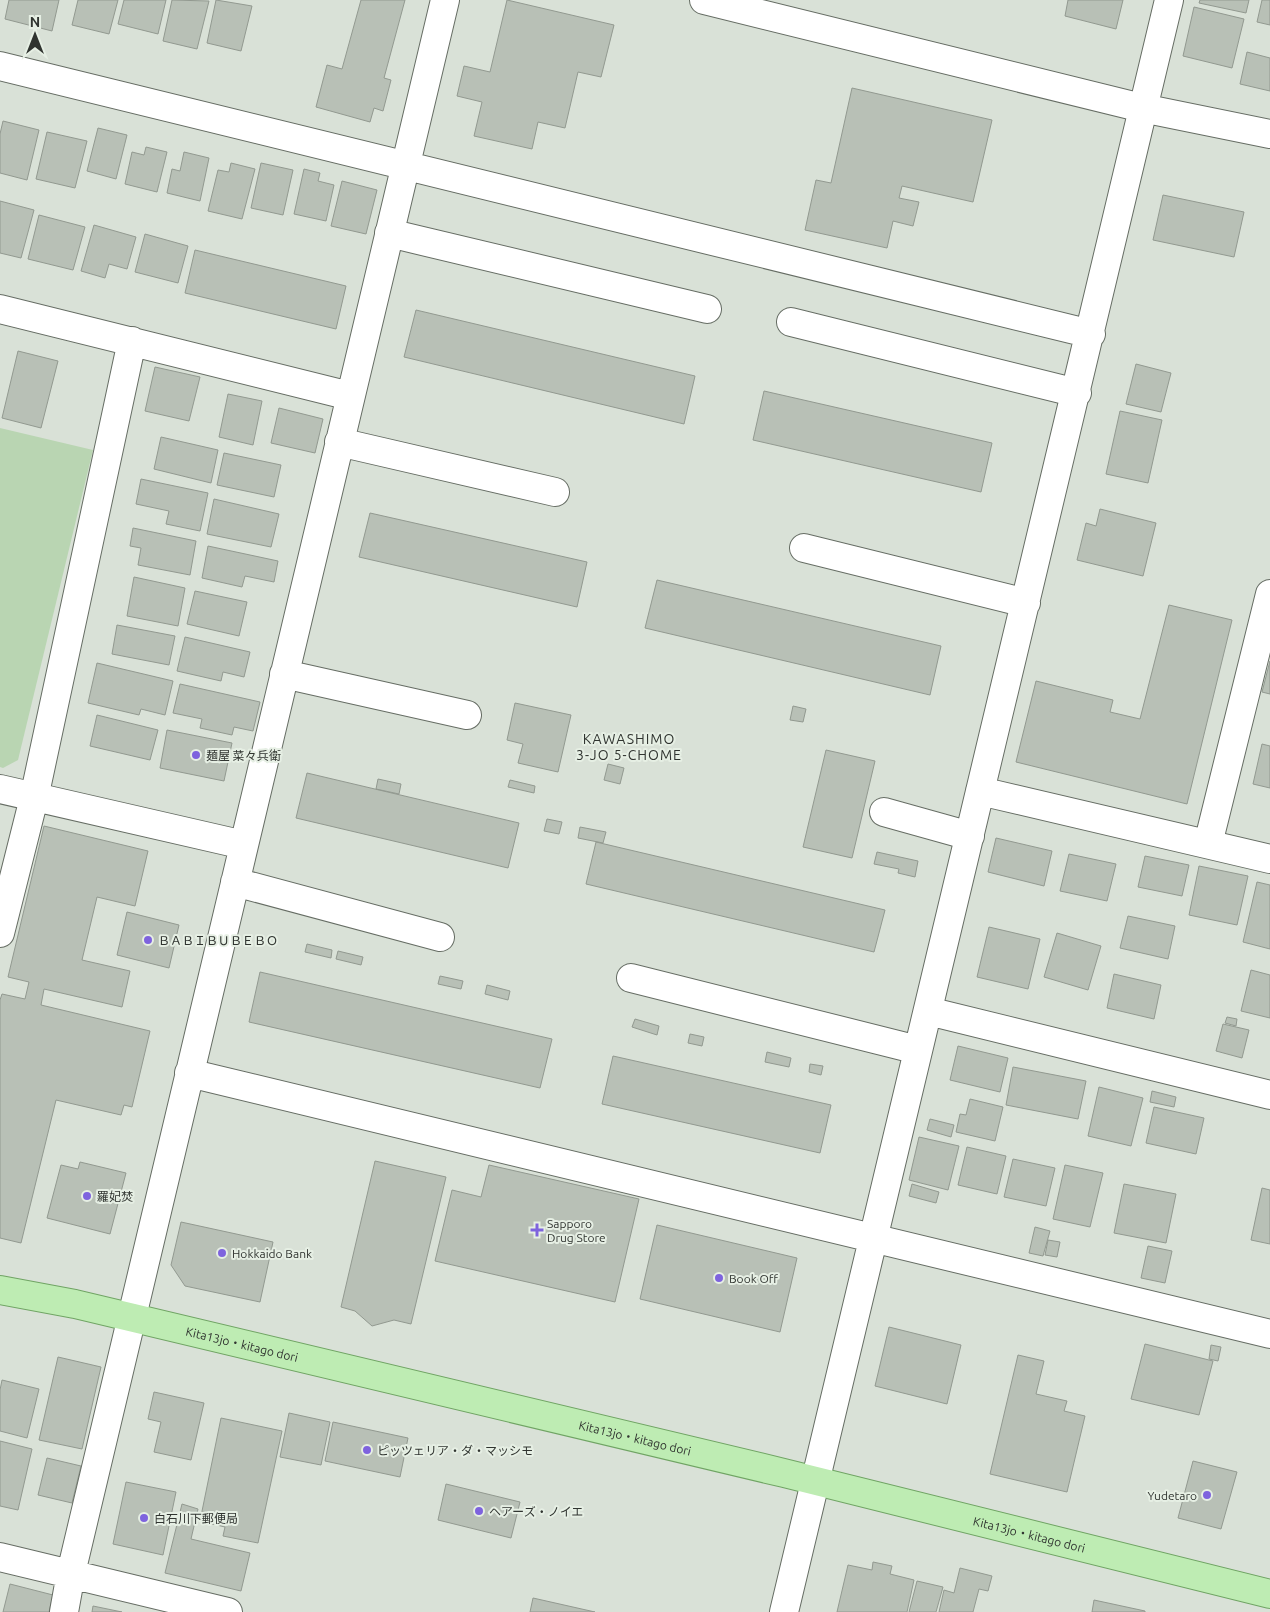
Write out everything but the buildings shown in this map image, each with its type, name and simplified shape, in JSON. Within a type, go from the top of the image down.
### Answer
[{"type":"main road","name":"Kita13jo・kitago dori","points":[[0,1290],[75,1304],[816,1482],[1270,1594]]},
{"type":"street","points":[[64,1612],[71,1574],[131,1318],[444,0]]},
{"type":"street","points":[[704,0],[1142,108],[1270,134]]},
{"type":"street","points":[[784,1612],[1077,393],[1142,108],[1169,0]]},
{"type":"street","points":[[0,66],[1091,334]]},
{"type":"street","points":[[389,234],[706,309]]},
{"type":"street","points":[[0,309],[350,396]]},
{"type":"street","points":[[791,322],[1077,393]]},
{"type":"street","points":[[0,933],[34,798],[132,341]]},
{"type":"street","points":[[339,442],[555,492]]},
{"type":"street","points":[[804,548],[1026,603]]},
{"type":"street","points":[[1208,844],[1268,611]]},
{"type":"street","points":[[284,674],[467,715]]},
{"type":"street","points":[[0,789],[244,845]]},
{"type":"street","points":[[980,791],[1270,859]]},
{"type":"street","points":[[884,812],[970,836]]},
{"type":"street","points":[[235,882],[440,937]]},
{"type":"street","points":[[631,978],[918,1050]]},
{"type":"street","points":[[928,1011],[1270,1095]]},
{"type":"street","points":[[189,1072],[1270,1334]]},
{"type":"street","points":[[0,1557],[228,1612]]},
{"type":"green space","points":[[0,428],[93,450],[18,760],[3,768],[0,767]]},
{"type":"place","name":"麺屋 菜々兵衛","points":[[196,755]]},
{"type":"place","name":"ＢＡＢＩＢＵＢＥＢＯ","points":[[148,940]]},
{"type":"place","name":"羅妃焚","points":[[87,1196]]},
{"type":"place","name":"Sapporo Drug Store","points":[[537,1230]]},
{"type":"place","name":"Hokkaido Bank","points":[[222,1253]]},
{"type":"place","name":"Book Off","points":[[719,1278]]},
{"type":"place","name":"ピッツェリア・ダ・マッシモ","points":[[367,1450]]},
{"type":"place","name":"Yudetaro","points":[[1207,1495]]},
{"type":"place","name":"ヘアーズ・ノイエ","points":[[479,1511]]},
{"type":"place","name":"白石川下郵便局","points":[[144,1518]]},
{"type":"district","name":"KAWASHIMO 3-JO 5-CHOME","points":[[629,748]]}]
